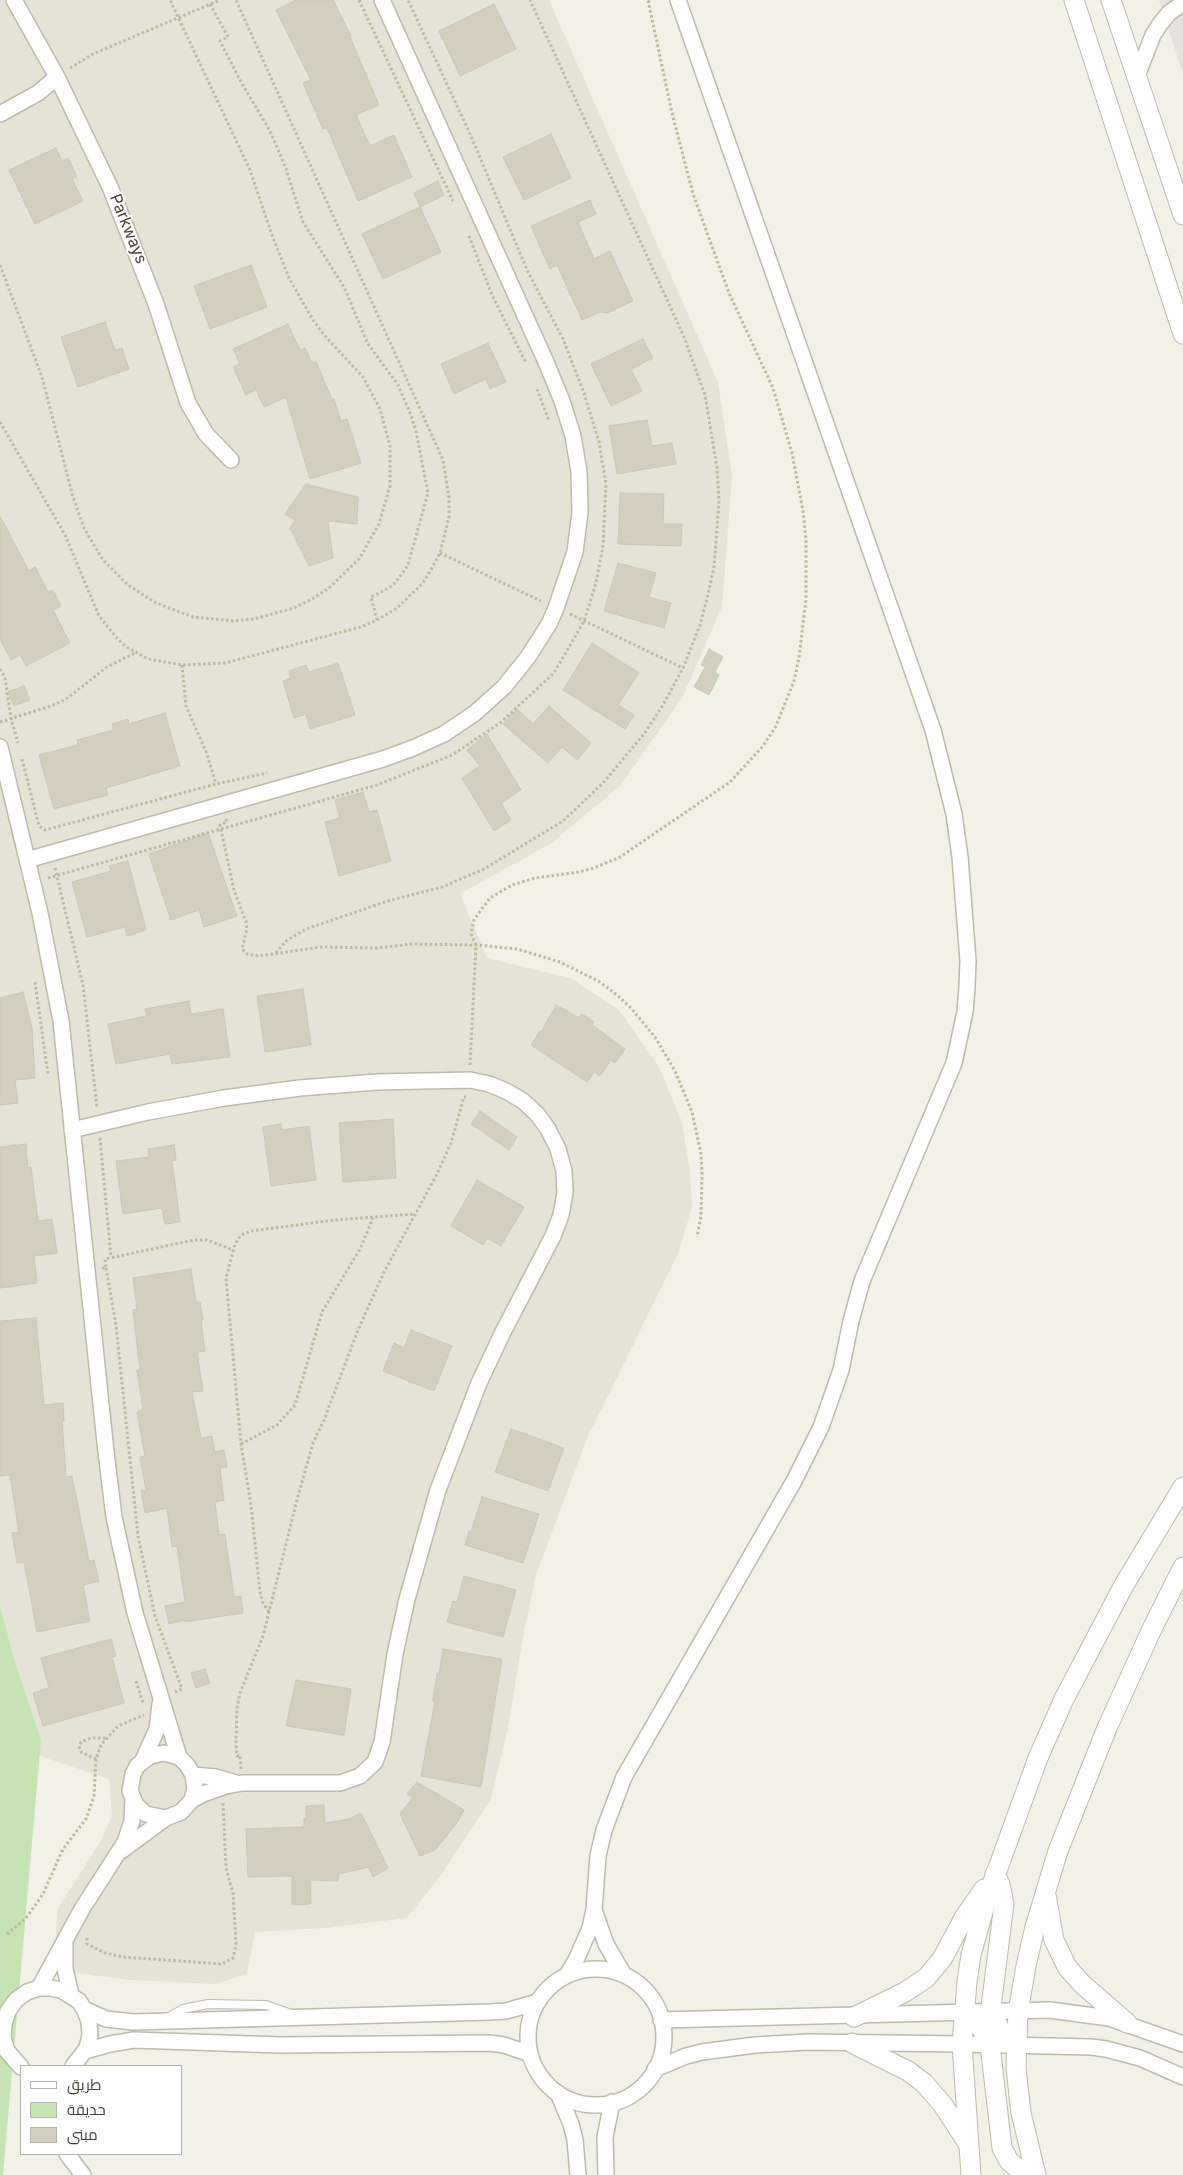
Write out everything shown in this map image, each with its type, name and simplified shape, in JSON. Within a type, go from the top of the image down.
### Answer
[{"type":"street","name":"Parkways","points":[[14,0],[58,77],[93,148],[130,233],[156,304],[188,403],[206,434],[231,460]]},
{"type":"street","points":[[27,860],[383,759],[444,734],[475,713],[504,686],[528,657],[549,624],[564,589],[574,552],[580,512],[579,472],[573,436],[562,401],[382,0]]},
{"type":"street","points":[[567,1975],[584,1944],[594,1910],[598,1856],[604,1830],[624,1777],[794,1482],[821,1428],[840,1370],[852,1314],[862,1281],[954,1064],[964,1021],[967,986],[965,908],[960,857],[954,814],[933,730],[678,0]]},
{"type":"street","points":[[1074,0],[1183,334]]},
{"type":"street","points":[[1111,0],[1183,216]]},
{"type":"street","points":[[1137,76],[1153,35],[1169,13],[1183,3]]},
{"type":"street","points":[[0,114],[38,93],[58,77]]},
{"type":"street","points":[[0,747],[52,967],[61,1021],[109,1485],[116,1525],[135,1613],[160,1702],[179,1757]]},
{"type":"street","points":[[72,1130],[224,1098],[300,1088],[377,1082],[470,1080],[489,1084],[506,1091],[523,1101],[537,1114],[548,1129],[558,1149],[564,1171],[565,1193],[561,1215],[553,1236],[507,1323],[479,1384],[438,1490],[407,1599],[395,1654],[382,1742],[375,1762],[360,1776],[340,1783],[240,1783],[214,1789],[192,1800],[181,1812],[166,1818],[120,1852]]},
{"type":"street","points":[[971,2175],[962,2044],[971,1955],[986,1901],[1035,1767],[1064,1699],[1124,1585],[1183,1487]]},
{"type":"street","points":[[1036,2175],[1021,2113],[1017,2083],[1018,2012],[1026,1966],[1045,1888],[1072,1813],[1139,1655],[1183,1566]]},
{"type":"street","points":[[39,1988],[86,1903],[125,1842],[132,1821],[133,1799],[130,1782],[153,1740],[160,1702]]},
{"type":"street","points":[[143,1760],[150,1756],[164,1753],[179,1757],[188,1765],[193,1775],[195,1788],[192,1800]]},
{"type":"street","points":[[193,1775],[216,1777],[240,1783]]},
{"type":"street","points":[[133,1799],[146,1814],[166,1818]]},
{"type":"street","points":[[995,1874],[1000,1884],[1004,1904],[991,2002],[992,2013],[1004,2035],[1017,2045]]},
{"type":"street","points":[[854,2017],[905,1992],[926,1978],[942,1959],[964,1918],[995,1874]]},
{"type":"street","points":[[1045,1888],[1054,1940],[1062,1958],[1082,1984],[1127,2024]]},
{"type":"street","points":[[594,1910],[606,1944],[624,1975]]},
{"type":"street","points":[[66,1941],[65,1969],[71,1995]]},
{"type":"street","points":[[558,2093],[584,2103],[612,2102],[637,2090],[655,2068],[663,2045],[662,2020],[648,1993],[637,1983],[624,1975],[596,1969],[581,1970],[567,1975],[556,1982],[538,2002],[529,2027],[530,2054],[541,2076],[558,2093],[571,2124],[575,2140],[578,2175]]},
{"type":"street","points":[[20,2066],[4,2049],[4,2012],[27,1992],[39,1988],[61,1990],[71,1995],[84,2009],[89,2022],[90,2035],[85,2051],[74,2065]]},
{"type":"street","points":[[84,2009],[106,2019],[119,2022],[161,2022],[498,2011],[538,2002]]},
{"type":"street","points":[[662,2020],[1070,2012],[1089,2014],[1127,2024],[1183,2044]]},
{"type":"street","points":[[964,2014],[980,2026],[990,2045],[1002,2148],[1010,2161],[1029,2175]]},
{"type":"street","points":[[85,2051],[134,2040],[280,2044],[490,2044],[517,2049],[530,2054]]},
{"type":"street","points":[[655,2068],[702,2052],[755,2045],[808,2042],[962,2044],[1106,2049],[1140,2058],[1183,2077]]},
{"type":"street","points":[[852,2043],[908,2071],[924,2083],[943,2105],[970,2146]]},
{"type":"street","points":[[606,2175],[605,2137],[612,2102]]},
{"type":"street","points":[[68,2155],[83,2175]]},
{"type":"path","points":[[0,265],[42,377],[73,497],[84,528],[103,560],[128,585],[156,603],[193,616],[233,621],[254,620],[287,611],[312,599],[334,583],[359,559],[379,524],[390,486],[390,446],[380,409],[353,364],[325,336],[313,320],[289,278],[250,170],[170,0]]},
{"type":"path","points":[[58,77],[93,54],[220,0]]},
{"type":"path","points":[[0,422],[65,535],[100,616],[116,637],[136,653],[148,659],[182,665],[206,665],[245,659],[361,627],[397,608],[410,597],[422,584],[440,553],[449,517],[449,498],[443,460],[236,0]]},
{"type":"path","points":[[360,0],[453,202]]},
{"type":"path","points":[[33,882],[377,785],[429,766],[459,751],[500,723],[554,674],[584,621],[596,583],[603,546],[606,484],[599,442],[592,417],[563,339],[528,270],[471,136],[408,0]]},
{"type":"path","points":[[240,1783],[240,1755],[237,1756],[236,1742],[237,1708],[240,1693],[263,1636],[296,1500],[313,1443],[324,1420],[344,1362],[384,1272],[450,1143],[464,1097],[469,1098],[476,945],[471,934],[474,920],[490,898],[502,890],[523,880],[579,872],[607,863],[632,849],[730,782],[763,746],[776,726],[794,681],[799,658],[806,599],[806,550],[804,510],[792,453],[773,388],[729,293],[698,211],[672,113],[660,46],[648,0]]},
{"type":"path","points":[[210,4],[228,37],[220,41],[241,82],[270,131],[292,187],[303,222],[344,287],[368,344],[398,385],[416,431],[428,493],[408,565],[392,585],[371,597],[377,620]]},
{"type":"path","points":[[469,235],[492,295],[531,371]]},
{"type":"path","points":[[534,380],[550,424]]},
{"type":"path","points":[[539,608],[545,594]]},
{"type":"path","points":[[0,722],[65,700],[107,668],[136,653]]},
{"type":"path","points":[[182,665],[186,706],[207,754],[227,822],[220,825],[234,890],[247,929],[242,949],[247,954],[259,956],[320,947],[377,948],[412,944],[476,945],[517,950],[560,962],[600,982],[618,996],[644,1022],[678,1078],[689,1105],[701,1154],[703,1188],[697,1236]]},
{"type":"path","points":[[0,669],[5,678],[11,718],[18,746]]},
{"type":"path","points":[[21,756],[39,826],[45,830],[216,784],[271,772]]},
{"type":"path","points":[[53,852],[83,985],[111,1257]]},
{"type":"path","points":[[269,1612],[263,1603],[260,1592],[251,1505],[242,1444],[226,1278],[237,1239],[245,1232],[251,1231],[415,1214]]},
{"type":"path","points":[[242,1444],[277,1425],[295,1405],[322,1312],[360,1249],[374,1217]]},
{"type":"path","points":[[7,1934],[26,1918],[43,1894],[63,1849],[86,1819],[94,1796],[96,1759],[106,1738],[118,1726],[182,1689],[155,1616],[138,1536],[116,1325],[105,1258],[200,1240],[207,1240],[233,1250]]},
{"type":"path","points":[[87,1270],[106,1268]]},
{"type":"path","points":[[96,1759],[81,1752],[79,1746],[81,1742],[91,1738],[106,1738]]},
{"type":"path","points":[[88,1935],[86,1940],[91,1946],[105,1953],[122,1957],[222,1964],[233,1958],[236,1945],[233,1893],[226,1868],[223,1797]]},
{"type":"shaded area","points":[[0,0],[549,0],[718,382],[732,476],[722,607],[682,698],[620,786],[550,844],[460,894],[487,958],[570,978],[619,1010],[658,1065],[682,1122],[690,1172],[692,1207],[678,1254],[588,1436],[536,1575],[522,1642],[508,1728],[491,1799],[441,1875],[407,1918],[325,1928],[255,1932],[247,1974],[215,1984],[130,1980],[53,1970],[58,1908],[99,1844],[112,1816],[109,1779],[13,1747],[0,1677]]},
{"type":"shaded area","points":[[1159,0],[1183,0],[1183,74]]},
{"type":"green space","points":[[0,1606],[14,1659],[41,1740],[3,2175],[0,2175]]},
{"type":"building","points":[[296,0],[333,0],[351,36],[379,105],[356,115],[370,146],[394,135],[412,177],[358,201],[327,128],[323,129],[303,83],[311,80],[276,10]]},
{"type":"building","points":[[494,4],[516,49],[460,76],[439,31]]},
{"type":"building","points":[[551,134],[571,178],[524,200],[503,157]]},
{"type":"building","points":[[56,148],[62,161],[68,158],[77,177],[72,179],[83,201],[35,224],[9,170]]},
{"type":"building","points":[[438,181],[444,195],[420,207],[414,193]]},
{"type":"building","points":[[590,200],[596,214],[578,222],[594,259],[610,251],[633,301],[607,313],[600,312],[582,320],[557,265],[550,269],[531,226]]},
{"type":"building","points":[[420,207],[441,252],[383,279],[362,234]]},
{"type":"building","points":[[251,265],[267,307],[210,329],[194,286]]},
{"type":"building","points":[[105,322],[115,350],[122,348],[129,369],[78,387],[61,337]]},
{"type":"building","points":[[288,324],[300,350],[305,348],[312,363],[316,362],[332,399],[334,399],[341,421],[347,419],[361,463],[310,479],[286,397],[264,407],[256,390],[246,395],[233,367],[240,364],[233,349]]},
{"type":"building","points":[[643,339],[653,358],[631,369],[642,391],[611,406],[591,364]]},
{"type":"building","points":[[488,343],[506,382],[490,389],[486,379],[454,394],[441,364]]},
{"type":"building","points":[[647,420],[652,446],[672,443],[676,464],[617,474],[609,426]]},
{"type":"building","points":[[306,484],[358,497],[357,524],[328,521],[333,558],[309,566],[290,528],[295,520],[285,514]]},
{"type":"building","points":[[620,493],[664,494],[663,524],[682,524],[681,546],[618,544]]},
{"type":"building","points":[[0,516],[29,571],[35,567],[48,592],[53,590],[61,606],[53,610],[70,643],[26,666],[20,655],[11,660],[0,639]]},
{"type":"building","points":[[618,563],[656,573],[649,597],[671,603],[664,628],[604,611]]},
{"type":"building","points":[[592,643],[639,673],[618,705],[634,715],[625,729],[563,690]]},
{"type":"building","points":[[709,649],[723,657],[715,672],[719,675],[709,695],[694,687],[705,667],[701,665]]},
{"type":"building","points":[[338,663],[355,715],[310,729],[306,714],[294,718],[283,681],[291,678],[289,671],[306,665],[309,672]]},
{"type":"building","points":[[24,686],[30,700],[14,706],[8,692]]},
{"type":"building","points":[[549,706],[591,743],[577,760],[562,747],[548,763],[503,724],[517,709],[533,724]]},
{"type":"building","points":[[165,713],[180,766],[106,788],[108,795],[54,809],[39,755],[78,745],[77,740],[113,730],[112,724],[128,719],[129,724]]},
{"type":"building","points":[[487,734],[521,790],[501,803],[511,820],[494,831],[462,778],[480,766],[467,750]]},
{"type":"building","points":[[363,792],[369,812],[377,810],[391,861],[339,876],[325,822],[340,818],[335,800]]},
{"type":"building","points":[[208,833],[237,916],[204,927],[199,910],[171,920],[149,854]]},
{"type":"building","points":[[128,861],[146,930],[127,936],[125,927],[87,937],[72,882],[111,871],[109,866]]},
{"type":"building","points":[[303,989],[311,1045],[265,1052],[257,996]]},
{"type":"building","points":[[23,992],[32,1028],[35,1078],[15,1080],[18,1103],[0,1105],[0,998]]},
{"type":"building","points":[[189,1001],[191,1014],[223,1009],[230,1057],[172,1064],[170,1054],[116,1064],[108,1024],[147,1016],[145,1009]]},
{"type":"building","points":[[556,1005],[579,1018],[582,1014],[594,1022],[592,1025],[625,1049],[615,1063],[611,1060],[600,1076],[594,1072],[587,1082],[531,1045],[541,1032]]},
{"type":"building","points":[[480,1111],[517,1137],[509,1150],[471,1124]]},
{"type":"building","points":[[393,1119],[396,1178],[343,1182],[339,1123]]},
{"type":"building","points":[[281,1124],[282,1130],[309,1126],[316,1180],[271,1186],[263,1127]]},
{"type":"building","points":[[26,1144],[28,1168],[31,1167],[38,1221],[52,1219],[57,1253],[34,1256],[37,1283],[0,1288],[0,1147]]},
{"type":"building","points":[[174,1145],[176,1160],[172,1161],[180,1222],[165,1224],[162,1208],[123,1214],[116,1161],[149,1157],[148,1149]]},
{"type":"building","points":[[477,1180],[524,1207],[501,1246],[487,1238],[483,1245],[451,1226]]},
{"type":"building","points":[[191,1269],[196,1303],[200,1302],[205,1351],[197,1352],[203,1391],[192,1392],[201,1438],[212,1436],[215,1452],[224,1450],[227,1467],[220,1468],[224,1500],[215,1502],[219,1535],[225,1534],[234,1597],[241,1596],[243,1613],[185,1622],[185,1620],[169,1624],[165,1606],[185,1602],[177,1546],[172,1547],[167,1508],[145,1513],[141,1491],[146,1490],[140,1457],[145,1456],[137,1412],[143,1410],[137,1370],[140,1370],[133,1310],[137,1309],[133,1278]]},
{"type":"building","points":[[36,1318],[44,1405],[63,1403],[64,1421],[62,1421],[66,1477],[72,1476],[89,1561],[94,1560],[99,1581],[83,1585],[90,1621],[37,1632],[24,1562],[17,1563],[12,1533],[19,1532],[10,1475],[0,1476],[0,1321]]},
{"type":"building","points":[[411,1330],[452,1346],[434,1391],[383,1371],[394,1343],[404,1348]]},
{"type":"building","points":[[511,1429],[564,1448],[548,1491],[495,1472]]},
{"type":"building","points":[[482,1497],[539,1514],[523,1563],[465,1545]]},
{"type":"building","points":[[464,1576],[516,1590],[503,1637],[447,1622],[453,1601],[457,1602]]},
{"type":"building","points":[[111,1639],[116,1656],[112,1657],[124,1703],[43,1726],[33,1693],[49,1688],[41,1658]]},
{"type":"building","points":[[443,1649],[502,1659],[481,1787],[421,1776],[435,1702],[433,1701],[437,1673],[439,1674]]},
{"type":"building","points":[[205,1669],[210,1683],[196,1688],[191,1673]]},
{"type":"building","points":[[296,1680],[351,1689],[344,1735],[286,1726]]},
{"type":"building","points":[[417,1782],[464,1810],[457,1823],[435,1850],[420,1856],[400,1814],[413,1797],[407,1794]]},
{"type":"building","points":[[324,1805],[325,1823],[349,1819],[361,1813],[388,1868],[373,1877],[369,1867],[339,1874],[338,1881],[310,1880],[311,1904],[292,1905],[292,1876],[248,1877],[246,1829],[304,1827],[306,1806]]}]
